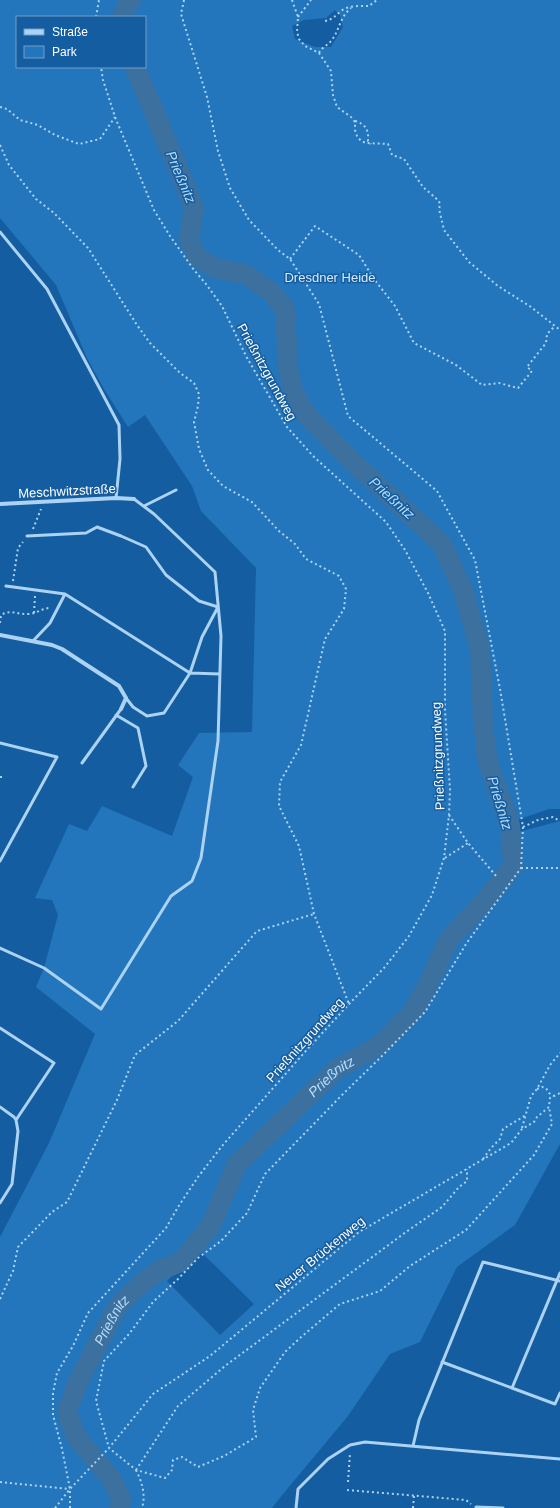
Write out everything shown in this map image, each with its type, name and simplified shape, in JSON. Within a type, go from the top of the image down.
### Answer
[{"type":"street","name":"Meschwitzstraße","points":[[0,504],[116,498],[134,499]]},
{"type":"street","points":[[0,635],[52,645],[62,649],[119,686],[126,698],[121,709]]},
{"type":"lane","points":[[0,232],[47,289],[120,425],[120,459],[116,498]]},
{"type":"lane","points":[[144,506],[176,490]]},
{"type":"lane","points":[[0,948],[44,968],[101,1009],[171,896],[192,881],[201,858],[218,741],[221,636],[215,572],[144,506],[134,499]]},
{"type":"lane","points":[[27,536],[86,533],[97,528],[121,536],[146,547],[166,575],[199,601],[218,607]]},
{"type":"lane","points":[[6,586],[65,594],[190,673],[220,674]]},
{"type":"lane","points":[[33,641],[50,623],[65,594]]},
{"type":"lane","points":[[126,698],[133,707],[147,716],[164,713],[190,673],[202,637],[218,607]]},
{"type":"lane","points":[[82,763],[121,709]]},
{"type":"lane","points":[[116,715],[138,728],[143,749],[146,766],[133,787]]},
{"type":"lane","points":[[0,743],[57,757],[0,861]]},
{"type":"lane","points":[[0,1028],[54,1064],[16,1120]]},
{"type":"lane","points":[[0,1107],[14,1116],[18,1132],[12,1184],[0,1203]]},
{"type":"lane","points":[[413,1446],[419,1420],[483,1262],[559,1280]]},
{"type":"lane","points":[[512,1388],[559,1280],[560,1273]]},
{"type":"lane","points":[[442,1362],[556,1404],[560,1393]]},
{"type":"lane","points":[[296,1508],[298,1489],[328,1459],[350,1445],[365,1442],[560,1459]]},
{"type":"lane","points":[[476,1507],[503,1508]]},
{"type":"path","points":[[96,16],[99,0]]},
{"type":"path","points":[[184,0],[181,14],[207,97],[218,152],[230,188],[249,220],[278,250],[290,259],[319,304],[348,416],[437,491],[475,560],[500,689],[523,827],[521,868],[466,944],[425,1012],[265,1174],[247,1213],[221,1241],[198,1258],[178,1279],[152,1302],[129,1334],[104,1361],[96,1401],[109,1448],[136,1470],[165,1478],[172,1470],[173,1460],[182,1457],[198,1467],[224,1456],[256,1437],[253,1410],[260,1388],[285,1352],[340,1304],[380,1291],[410,1266],[466,1230],[534,1155],[552,1124],[549,1107]]},
{"type":"path","points":[[292,0],[298,18],[296,32],[299,39],[305,46],[319,53],[331,71],[333,95],[337,107],[353,120],[365,126],[369,133],[368,141],[371,144]]},
{"type":"path","points":[[298,18],[311,0]]},
{"type":"path","points":[[325,21],[330,20],[343,10],[352,7],[369,6],[377,0]]},
{"type":"path","points":[[319,53],[321,49],[327,46],[332,40],[338,29],[339,22],[346,12],[352,7]]},
{"type":"path","name":"Prießnitzgrundweg","points":[[70,1508],[70,1489],[53,1415],[53,1393],[57,1373],[74,1346],[88,1313],[166,1228],[190,1189],[222,1146],[349,1004],[384,968],[409,936],[432,895],[444,858],[449,815],[450,790],[444,710],[445,631],[428,593],[405,550],[386,522],[313,456],[287,428],[246,356],[222,306],[174,242],[154,210],[115,117],[103,80],[101,68]]},
{"type":"path","points":[[0,107],[7,109],[20,120],[38,125],[55,135],[79,144],[100,139],[115,117]]},
{"type":"path","points":[[353,120],[357,136],[361,141],[366,144],[388,144],[392,155],[404,159],[423,187],[439,201],[440,205],[438,209],[444,230],[469,262],[498,286],[531,307],[560,330]]},
{"type":"path","points":[[0,145],[9,165],[36,199],[54,213],[88,248],[150,343],[180,374],[194,383],[199,394],[194,422],[199,448],[208,470],[223,486],[252,502],[279,531],[295,544],[306,559],[339,576],[346,589],[344,609],[325,639],[301,745],[280,782],[279,806],[299,846],[314,914],[349,1004]]},
{"type":"path","points":[[290,259],[315,226],[359,255],[374,279],[396,306],[414,343],[456,365],[482,385],[499,383],[518,388],[532,371],[527,367],[546,343],[547,334],[555,326]]},
{"type":"path","points":[[34,613],[36,589]]},
{"type":"path","points":[[0,623],[1,615],[6,612],[30,614],[44,608],[57,608]]},
{"type":"path","points":[[449,815],[468,843],[497,877]]},
{"type":"path","points":[[523,827],[538,820],[553,817],[560,821]]},
{"type":"path","points":[[444,858],[468,843]]},
{"type":"path","points":[[521,868],[560,868]]},
{"type":"path","points":[[0,1299],[13,1271],[18,1247],[52,1212],[68,1202],[117,1100],[135,1055],[178,1021],[257,931],[314,914]]},
{"type":"path","points":[[522,1129],[531,1096],[537,1089],[550,1065],[560,1053]]},
{"type":"path","points":[[537,1089],[542,1087],[546,1088],[549,1093],[554,1096],[560,1093]]},
{"type":"path","name":"Neuer Brückenweg","points":[[55,1508],[70,1489],[109,1448],[153,1394],[210,1356],[359,1232],[420,1195],[467,1170],[510,1143],[522,1129],[534,1122],[537,1117],[549,1107],[550,1098],[554,1096]]},
{"type":"path","points":[[482,1160],[500,1139],[503,1129],[527,1114]]},
{"type":"path","points":[[136,1470],[178,1406],[225,1366],[442,1207],[459,1187],[467,1181],[467,1170]]},
{"type":"path","points":[[348,1482],[350,1445]]},
{"type":"path","points":[[136,1470],[141,1480],[144,1501],[142,1508]]},
{"type":"path","points":[[0,1482],[70,1489]]},
{"type":"path","points":[[347,1490],[466,1500],[476,1507]]},
{"type":"path","points":[[413,1508],[414,1496]]},
{"type":"green space","name":"Dresdner Heide","points":[[0,0],[560,0],[560,809],[549,809],[517,820],[518,832],[560,821],[560,1144],[515,1225],[457,1267],[420,1342],[390,1354],[348,1416],[272,1508],[0,1508],[0,1237],[49,1143],[95,1034],[36,987],[44,968],[58,915],[52,900],[35,898],[69,824],[87,831],[102,806],[172,836],[193,777],[178,765],[199,733],[252,732],[256,568],[201,511],[192,486],[145,415],[128,427],[104,389],[87,358],[56,285],[0,218]],"holes":[[[335,10],[340,15],[343,27],[331,47],[315,47],[295,39],[292,26],[304,20],[326,18]],[[199,1250],[254,1304],[220,1335],[167,1281]]]},
{"type":"waterway","name":"Prießnitz","points":[[123,16],[124,11],[131,0]]},
{"type":"waterway","name":"Prießnitz","points":[[120,1508],[121,1499],[112,1480],[75,1435],[67,1412],[78,1382],[118,1306],[141,1284],[159,1271],[182,1261],[210,1227],[237,1164],[337,1069],[380,1045],[411,1014],[426,989],[449,939],[485,901],[513,866],[510,825],[488,763],[483,724],[480,649],[463,590],[442,544],[352,461],[306,414],[293,391],[288,368],[285,309],[272,293],[247,275],[215,268],[197,257],[189,240],[194,209],[135,68]]}]
